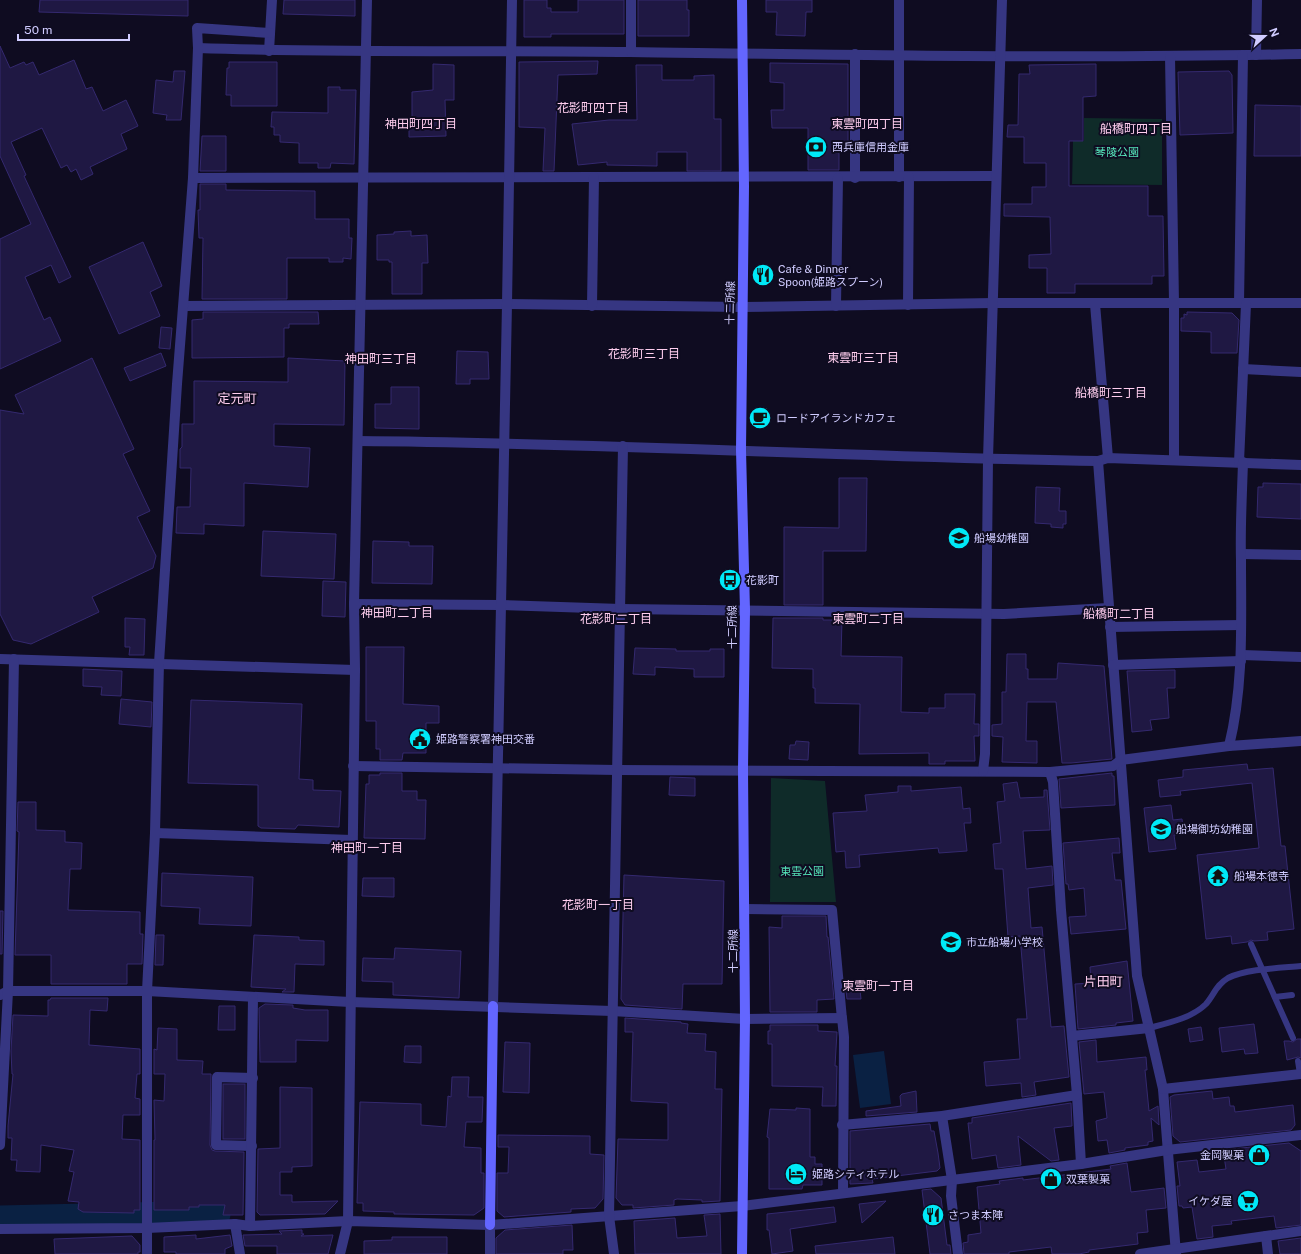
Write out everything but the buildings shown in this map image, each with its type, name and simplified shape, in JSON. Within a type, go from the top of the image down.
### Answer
[{"type":"street","points":[[269,51],[272,0]]},
{"type":"street","points":[[340,1254],[348,1221],[355,670],[354,604],[362,304],[367,0]]},
{"type":"street","points":[[490,1254],[497,768],[512,0]]},
{"type":"street","points":[[631,52],[632,0]]},
{"type":"street","name":"十二所線","points":[[742,0],[743,179],[741,450],[745,610],[743,769],[745,1019],[742,1254]]},
{"type":"street","points":[[899,0],[899,55],[908,305]]},
{"type":"street","points":[[983,771],[985,754],[988,459],[1002,0]]},
{"type":"street","points":[[1256,55],[1257,0]]},
{"type":"street","points":[[147,1254],[147,991],[155,833],[159,663],[176,384],[184,306],[193,178],[198,48],[197,28],[270,33]]},
{"type":"street","points":[[198,48],[269,51],[366,52],[631,52],[1001,56],[1301,54]]},
{"type":"street","points":[[855,54],[855,178]]},
{"type":"street","points":[[1230,746],[1235,723],[1241,658],[1243,55]]},
{"type":"street","points":[[1170,56],[1174,303],[1174,460]]},
{"type":"street","points":[[193,178],[594,177],[743,179],[996,176]]},
{"type":"street","points":[[592,306],[594,177]]},
{"type":"street","points":[[836,306],[838,178]]},
{"type":"street","points":[[184,306],[507,304],[742,307],[992,303],[1301,303]]},
{"type":"street","points":[[1095,304],[1103,460],[1108,608],[1137,976],[1163,1089],[1176,1251]]},
{"type":"street","points":[[1243,369],[1301,372]]},
{"type":"street","points":[[358,440],[504,442],[988,459],[1174,460],[1301,465]]},
{"type":"street","points":[[614,1254],[609,1216],[623,446]]},
{"type":"street","points":[[1241,554],[1301,555]]},
{"type":"street","points":[[354,604],[500,605],[621,609],[986,614],[1108,608]]},
{"type":"street","points":[[1110,627],[1241,625]]},
{"type":"street","points":[[1113,665],[1241,658],[1301,657]]},
{"type":"street","points":[[0,658],[355,670]]},
{"type":"street","points":[[0,1145],[14,659]]},
{"type":"street","points":[[353,766],[617,770],[743,769],[1050,772],[1113,766],[1121,760],[1230,746],[1301,741]]},
{"type":"street","points":[[1050,772],[1053,782],[1081,1164]]},
{"type":"street","points":[[155,833],[352,840]]},
{"type":"street","points":[[745,910],[832,910],[844,1037],[842,1125],[843,1193]]},
{"type":"street","points":[[4,993],[147,991],[350,1002],[612,1011],[745,1019],[842,1019]]},
{"type":"street","points":[[250,1226],[253,997]]},
{"type":"street","points":[[1072,1036],[1150,1028]]},
{"type":"street","points":[[252,1146],[216,1145],[217,1077],[253,1078]]},
{"type":"street","points":[[1163,1089],[1301,1077]]},
{"type":"street","points":[[842,1125],[942,1116],[1077,1096]]},
{"type":"street","points":[[942,1116],[952,1180],[950,1196],[958,1254]]},
{"type":"street","points":[[0,1229],[147,1228],[235,1224],[250,1226],[348,1221],[490,1225],[742,1206],[1081,1164],[1167,1150],[1301,1135]]},
{"type":"street","points":[[235,1224],[240,1254]]},
{"type":"street","points":[[1140,1254],[1176,1251],[1301,1231]]},
{"type":"street","points":[[1266,1236],[1268,1254]]},
{"type":"lane","points":[[1251,944],[1293,1038]]},
{"type":"lane","points":[[1150,1028],[1170,1022],[1199,1010],[1207,1002],[1215,989],[1228,978],[1262,970],[1301,966]]},
{"type":"lane","points":[[1275,997],[1292,995]]},
{"type":"lane","points":[[1298,1061],[1301,1077]]},
{"type":"green space","name":"琴陵公園","points":[[1084,118],[1162,119],[1162,185],[1072,184],[1073,141],[1084,141]]},
{"type":"green space","name":"東雲公園","points":[[771,778],[825,781],[836,902],[770,902]]},
{"type":"water","points":[[884,1051],[891,1104],[860,1108],[853,1055]]},
{"type":"waterway","points":[[0,1219],[217,1214]]},
{"type":"place","name":"西兵庫信用金庫","points":[[816,147]]},
{"type":"place","name":"Cafe & Dinner Spoon(姫路スプーン)","points":[[763,275]]},
{"type":"place","name":"ロードアイランドカフェ","points":[[760,418]]},
{"type":"place","name":"船場幼稚園","points":[[959,538]]},
{"type":"place","name":"花影町","points":[[730,580]]},
{"type":"place","name":"姫路警察署神田交番","points":[[420,739]]},
{"type":"place","name":"船場御坊幼稚園","points":[[1161,829]]},
{"type":"place","name":"船場本徳寺","points":[[1218,876]]},
{"type":"place","name":"市立船場小学校","points":[[951,942]]},
{"type":"place","name":"金岡製菓","points":[[1259,1155]]},
{"type":"place","name":"姫路シティホテル","points":[[796,1174]]},
{"type":"place","name":"双葉製菓","points":[[1051,1179]]},
{"type":"place","name":"イケダ屋","points":[[1248,1201]]},
{"type":"place","name":"さつま本陣","points":[[933,1215]]},
{"type":"district","name":"花影町四丁目","points":[[593,108]]},
{"type":"district","name":"神田町四丁目","points":[[421,124]]},
{"type":"district","name":"東雲町四丁目","points":[[867,124]]},
{"type":"district","name":"船橋町四丁目","points":[[1136,129]]},
{"type":"district","name":"花影町三丁目","points":[[644,354]]},
{"type":"district","name":"東雲町三丁目","points":[[863,358]]},
{"type":"district","name":"神田町三丁目","points":[[381,359]]},
{"type":"district","name":"船橋町三丁目","points":[[1111,393]]},
{"type":"district","name":"定元町","points":[[237,398]]},
{"type":"district","name":"神田町二丁目","points":[[397,613]]},
{"type":"district","name":"船橋町二丁目","points":[[1119,614]]},
{"type":"district","name":"花影町二丁目","points":[[616,619]]},
{"type":"district","name":"東雲町二丁目","points":[[868,619]]},
{"type":"district","name":"神田町一丁目","points":[[367,848]]},
{"type":"district","name":"花影町一丁目","points":[[598,905]]},
{"type":"district","name":"片田町","points":[[1103,981]]},
{"type":"district","name":"東雲町一丁目","points":[[878,986]]}]
